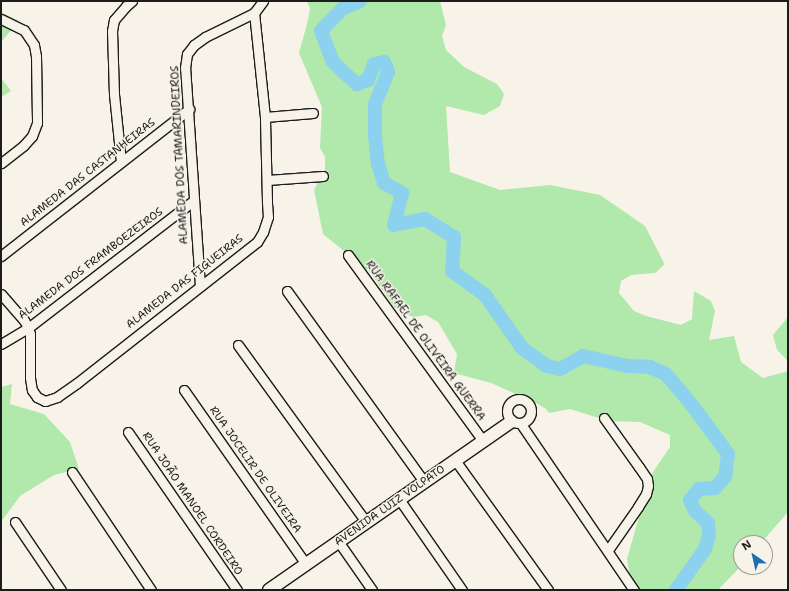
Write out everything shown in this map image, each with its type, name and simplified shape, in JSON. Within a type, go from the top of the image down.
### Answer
[{"type":"street","points":[[121,162],[114,94],[112,31],[114,20],[132,1]]},
{"type":"street","points":[[254,13],[264,1]]},
{"type":"street","name":"ALAMEDA DOS TAMARINDEIROS","points":[[200,286],[185,68],[187,54],[194,45],[205,37],[254,13]]},
{"type":"street","name":"ALAMEDA DAS FIGUEIRAS","points":[[28,328],[30,334],[30,378],[32,390],[37,397],[45,401],[57,397],[257,242],[263,232],[268,217],[265,117],[254,13]]},
{"type":"street","points":[[1,19],[24,30],[34,45],[36,56],[37,123],[32,136],[23,146],[1,163]]},
{"type":"street","name":"ALAMEDA DAS CASTANHEIRAS","points":[[1,256],[189,109]]},
{"type":"street","points":[[265,117],[313,113]]},
{"type":"street","points":[[267,180],[323,176]]},
{"type":"street","name":"ALAMEDA DOS FRAMBOEZEIROS","points":[[1,344],[28,328],[193,201]]},
{"type":"street","name":"RUA RAFAEL DE OLIVEIRA GUERRA","points":[[348,255],[483,441]]},
{"type":"street","points":[[288,291],[424,482]]},
{"type":"street","points":[[1,294],[24,320],[28,328]]},
{"type":"street","points":[[238,345],[366,522]]},
{"type":"street","name":"RUA JOCELIR DE OLIVEIRA","points":[[184,390],[306,564]]},
{"type":"street","points":[[604,418],[647,479],[648,486],[646,494],[638,507],[608,550]]},
{"type":"street","points":[[516,423],[608,550],[634,590]]},
{"type":"street","name":"AVENIDA LUIZ VOLPATO","points":[[269,590],[283,586],[306,564],[338,541],[483,441],[516,423]]},
{"type":"street","name":"RUA JOÃO MANOEL CORDEIRO","points":[[128,432],[237,590]]},
{"type":"street","points":[[455,460],[548,590]]},
{"type":"street","points":[[72,472],[151,590]]},
{"type":"street","points":[[399,499],[462,590]]},
{"type":"street","points":[[15,522],[61,590]]},
{"type":"street","points":[[338,541],[372,590]]},
{"type":"green space","points":[[307,1],[440,1],[446,25],[442,36],[446,50],[464,67],[497,84],[504,94],[500,106],[484,115],[446,106],[450,172],[500,190],[550,185],[600,195],[645,226],[664,263],[664,265],[655,273],[631,275],[621,281],[619,293],[634,311],[646,316],[681,325],[692,319],[694,291],[711,301],[715,311],[709,340],[734,336],[741,362],[763,378],[788,371],[788,512],[768,535],[733,535],[733,574],[718,590],[632,590],[627,559],[651,475],[670,447],[670,435],[640,422],[608,421],[570,409],[549,413],[546,409],[536,403],[491,383],[454,373],[457,354],[438,322],[426,315],[413,317],[394,307],[370,272],[323,234],[314,190],[325,169],[325,157],[320,148],[322,107],[299,53],[310,9]]},
{"type":"green space","points":[[1,12],[19,21],[1,42]]},
{"type":"green space","points":[[1,78],[11,91],[1,97]]},
{"type":"green space","points":[[788,317],[788,361],[777,350],[773,335]]},
{"type":"green space","points":[[12,384],[10,404],[44,414],[70,442],[79,469],[54,475],[20,496],[1,522],[1,387]]},
{"type":"waterway","points":[[360,1],[342,9],[321,31],[333,62],[357,84],[368,80],[374,64],[384,62],[388,72],[375,104],[375,136],[378,164],[384,183],[402,193],[394,225],[425,219],[454,237],[452,271],[485,295],[522,348],[547,366],[560,369],[583,356],[627,366],[650,367],[666,374],[692,405],[728,454],[725,477],[715,488],[699,489],[690,500],[695,511],[708,523],[709,535],[705,549],[676,590]]}]
